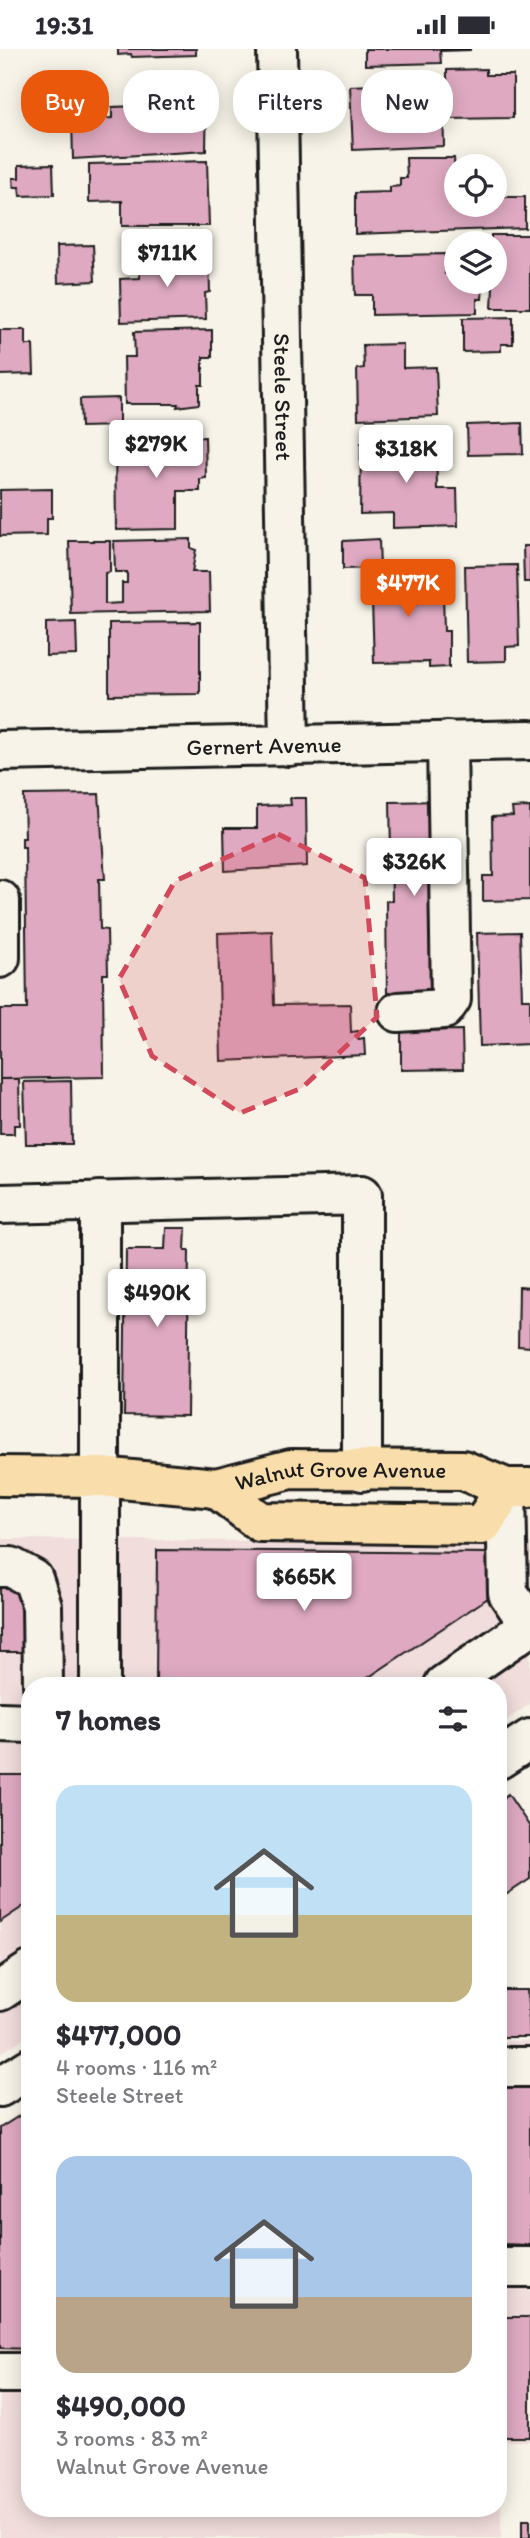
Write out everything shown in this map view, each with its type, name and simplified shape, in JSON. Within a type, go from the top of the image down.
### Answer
[{"type":"main road","name":"Walnut Grove Avenue","points":[[0,1476],[101,1477],[216,1488],[291,1469],[463,1470],[518,1488],[482,1525],[468,1525],[260,1522],[216,1488]]},
{"type":"street","name":"Steele Street","points":[[277,49],[289,746]]},
{"type":"street","name":"Gernert Avenue","points":[[0,751],[530,740]]},
{"type":"street","points":[[398,1012],[444,1009],[451,999],[447,741]]},
{"type":"street","points":[[0,900],[0,958]]},
{"type":"street","points":[[0,1204],[362,1195],[362,1471]]},
{"type":"street","points":[[100,1201],[100,1677]]},
{"type":"street","points":[[456,1677],[530,1626],[508,1593],[518,1488]]},
{"type":"street","points":[[0,1567],[11,1567],[33,1580],[42,1606],[43,1677]]},
{"type":"street","points":[[0,1723],[21,1723]]},
{"type":"street","points":[[507,1754],[530,1739]]},
{"type":"street","points":[[0,1991],[21,1977]]},
{"type":"street","points":[[507,2067],[530,2067]]},
{"type":"street","points":[[0,2087],[21,2074]]},
{"type":"street","points":[[507,2267],[530,2267]]},
{"type":"street","points":[[0,2373],[21,2373]]},
{"type":"highlighted area","points":[[278,834],[365,878],[377,1017],[302,1088],[240,1113],[152,1056],[119,979],[175,881]]},
{"type":"shaded area","points":[[0,1539],[530,1543],[530,1704],[507,1720],[507,1677],[21,1677],[21,2040],[0,2054]]},
{"type":"shaded area","points":[[507,2041],[530,2041],[530,2441],[507,2441]]},
{"type":"shaded area","points":[[21,2112],[21,2517],[501,2517],[501,2538],[0,2538],[0,2126]]},
{"type":"building","points":[[118,49],[196,49],[196,55],[132,57],[131,54],[118,55]]},
{"type":"building","points":[[365,49],[470,50],[440,51],[441,63],[365,65]]},
{"type":"building","points":[[486,69],[486,75],[513,75],[513,118],[453,119],[453,70],[447,70]]},
{"type":"building","points":[[350,86],[361,86],[361,133],[444,133],[444,146],[353,150]]},
{"type":"building","points":[[112,107],[123,107],[123,133],[206,133],[206,151],[73,159],[72,133],[109,133]]},
{"type":"building","points":[[406,158],[444,158],[444,217],[507,217],[507,197],[525,197],[525,228],[355,234],[355,193],[390,192],[390,187],[400,186],[400,178],[407,178]]},
{"type":"building","points":[[207,161],[209,226],[122,226],[122,201],[89,202],[89,164]]},
{"type":"building","points":[[53,164],[54,195],[20,196],[19,187],[14,187],[13,178],[19,178],[19,165]]},
{"type":"building","points":[[507,235],[530,235],[530,308],[492,308],[493,294],[507,294]]},
{"type":"building","points":[[93,245],[95,281],[58,283],[57,246]]},
{"type":"building","points":[[209,254],[210,292],[205,293],[206,319],[121,322],[120,279],[140,278],[139,256]]},
{"type":"building","points":[[444,254],[444,294],[482,294],[482,299],[477,299],[477,313],[372,315],[372,295],[355,295],[354,256]]},
{"type":"building","points":[[513,317],[513,344],[501,344],[501,351],[463,352],[463,318]]},
{"type":"building","points":[[0,330],[26,330],[26,345],[33,345],[34,374],[0,375]]},
{"type":"building","points":[[212,330],[212,357],[203,357],[203,385],[199,385],[199,404],[177,407],[178,404],[125,404],[124,357],[135,357],[134,332]]},
{"type":"building","points":[[403,344],[403,368],[436,367],[438,416],[358,419],[357,369],[364,368],[363,345]]},
{"type":"building","points":[[119,398],[119,426],[81,427],[80,399]]},
{"type":"building","points":[[522,423],[523,454],[468,455],[467,425]]},
{"type":"building","points":[[205,437],[206,478],[200,479],[200,491],[178,491],[178,529],[116,530],[115,439]]},
{"type":"building","points":[[436,441],[437,489],[457,489],[458,526],[393,528],[393,513],[360,514],[361,443]]},
{"type":"building","points":[[52,489],[52,518],[47,518],[47,535],[0,536],[0,490]]},
{"type":"building","points":[[191,539],[191,548],[196,550],[192,572],[209,572],[210,611],[71,614],[69,541],[110,541],[110,572],[105,573],[105,604],[122,603],[122,583],[127,583],[127,572],[115,572],[114,541]]},
{"type":"building","points":[[379,539],[380,568],[343,569],[343,541]]},
{"type":"building","points":[[523,546],[530,546],[530,582],[524,582]]},
{"type":"building","points":[[517,565],[519,646],[506,647],[506,661],[467,662],[465,566]]},
{"type":"building","points":[[424,568],[424,592],[443,592],[444,631],[449,631],[449,667],[429,668],[429,662],[374,663],[371,569]]},
{"type":"building","points":[[76,622],[77,655],[46,656],[46,623]]},
{"type":"building","points":[[200,622],[200,694],[109,695],[109,623]]},
{"type":"building","points":[[99,794],[105,879],[99,879],[100,929],[107,930],[108,974],[103,974],[104,1077],[0,1079],[0,1009],[27,1009],[25,847],[22,847],[22,838],[25,838],[24,795]]},
{"type":"building","points":[[290,798],[306,798],[307,866],[225,871],[224,828],[257,828],[257,806],[291,805]]},
{"type":"building","points":[[441,801],[437,993],[387,994],[386,901],[392,901],[390,802]]},
{"type":"building","points":[[530,807],[530,900],[483,901],[483,876],[493,876],[492,817],[513,816],[512,808]]},
{"type":"building","points":[[272,931],[274,1005],[350,1004],[351,1032],[358,1031],[358,1039],[364,1038],[365,1055],[221,1061],[218,933]]},
{"type":"building","points":[[520,932],[522,999],[530,999],[530,1044],[480,1046],[477,933]]},
{"type":"building","points":[[462,1030],[463,1069],[401,1070],[401,1031]]},
{"type":"building","points":[[0,1079],[19,1079],[20,1125],[14,1125],[14,1134],[0,1134]]},
{"type":"building","points":[[71,1081],[72,1144],[26,1144],[24,1082]]},
{"type":"building","points":[[166,1228],[186,1228],[185,1250],[189,1250],[187,1416],[124,1415],[126,1249],[165,1249]]},
{"type":"building","points":[[519,1287],[530,1288],[530,1347],[518,1346]]},
{"type":"building","points":[[157,1550],[491,1553],[491,1596],[369,1677],[156,1677]]},
{"type":"building","points":[[0,1577],[25,1577],[23,1652],[0,1652]]},
{"type":"building","points":[[0,1775],[21,1775],[21,1908],[0,1922]]},
{"type":"building","points":[[507,1795],[530,1827],[530,1879],[507,1894]]},
{"type":"building","points":[[507,1990],[527,1990],[530,2037],[507,2037]]},
{"type":"building","points":[[507,2087],[530,2088],[530,2245],[507,2244]]},
{"type":"building","points":[[21,2115],[21,2349],[0,2348],[0,2128]]},
{"type":"building","points":[[507,2317],[530,2317],[530,2437],[507,2437]]},
{"type":"building","points":[[522,2520],[530,2520],[530,2538],[522,2538]]}]
